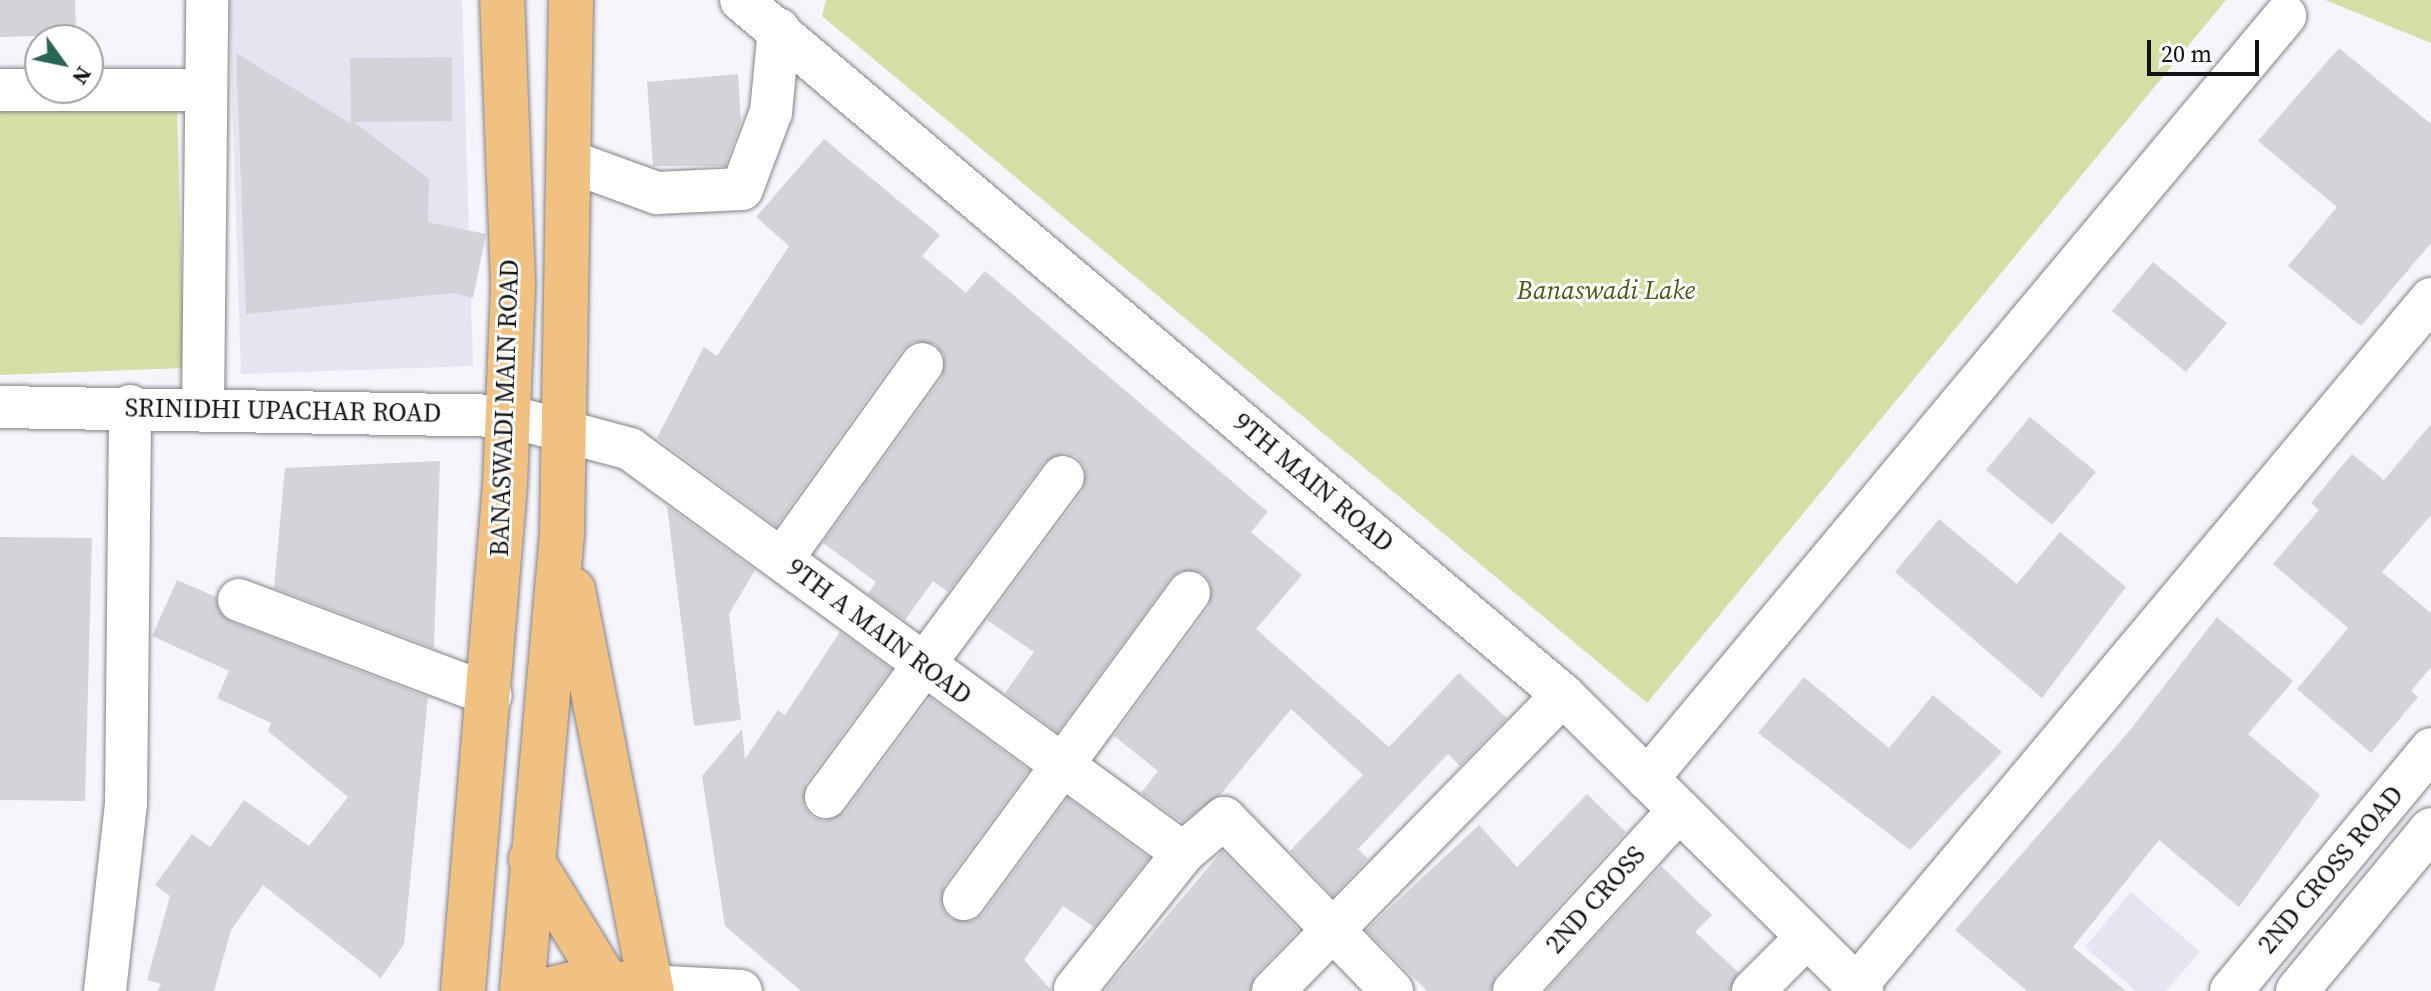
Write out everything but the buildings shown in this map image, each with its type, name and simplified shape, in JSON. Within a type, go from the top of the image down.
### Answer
[{"type":"main road","name":"BANASWADI MAIN ROAD","points":[[463,991],[482,815],[508,416],[513,282],[502,0]]},
{"type":"main road","points":[[522,991],[537,864],[562,533],[571,0]]},
{"type":"main road","points":[[562,533],[631,988]]},
{"type":"main road","points":[[482,815],[537,864],[631,988]]},
{"type":"main road","points":[[543,991],[631,988]]},
{"type":"street","points":[[203,408],[207,0]]},
{"type":"street","name":"9TH MAIN ROAD","points":[[741,0],[1563,695],[1859,988]]},
{"type":"street","points":[[1647,779],[2285,16]]},
{"type":"street","points":[[569,161],[657,193],[742,189],[771,112],[779,29]]},
{"type":"street","points":[[0,90],[204,90]]},
{"type":"street","points":[[1859,988],[2431,299]]},
{"type":"street","points":[[782,559],[922,364]]},
{"type":"street","points":[[105,991],[126,803],[130,406]]},
{"type":"street","name":"SRINIDHI UPACHAR ROAD","points":[[0,407],[130,406],[508,416],[566,428]]},
{"type":"street","name":"9TH A MAIN ROAD","points":[[566,428],[630,449],[1060,767],[1183,853]]},
{"type":"street","points":[[826,797],[1063,477]]},
{"type":"street","points":[[964,899],[1189,593]]},
{"type":"street","points":[[239,600],[491,695]]},
{"type":"street","points":[[1273,991],[1331,928],[1563,695]]},
{"type":"street","name":"2ND CROSS ROAD","points":[[2231,991],[2431,749]]},
{"type":"street","name":"2ND CROSS","points":[[1514,991],[1679,810]]},
{"type":"street","points":[[1075,989],[1183,853],[1224,818],[1392,991]]},
{"type":"street","name":"2ND CROSS ROAD","points":[[2297,991],[2431,829]]},
{"type":"street","points":[[1753,991],[1807,937]]},
{"type":"street","points":[[2258,958],[2288,991]]},
{"type":"street","points":[[631,988],[741,991]]},
{"type":"shaded area","points":[[229,0],[462,0],[473,366],[241,374]]},
{"type":"shaded area","points":[[2131,892],[2200,952],[2166,991],[2136,991],[2085,947]]},
{"type":"green space","name":"Banaswadi Lake","points":[[826,0],[2226,0],[1647,703],[822,16]]},
{"type":"green space","points":[[2325,0],[2431,0],[2431,43]]},
{"type":"green space","points":[[177,103],[184,368],[0,375],[0,109]]}]
